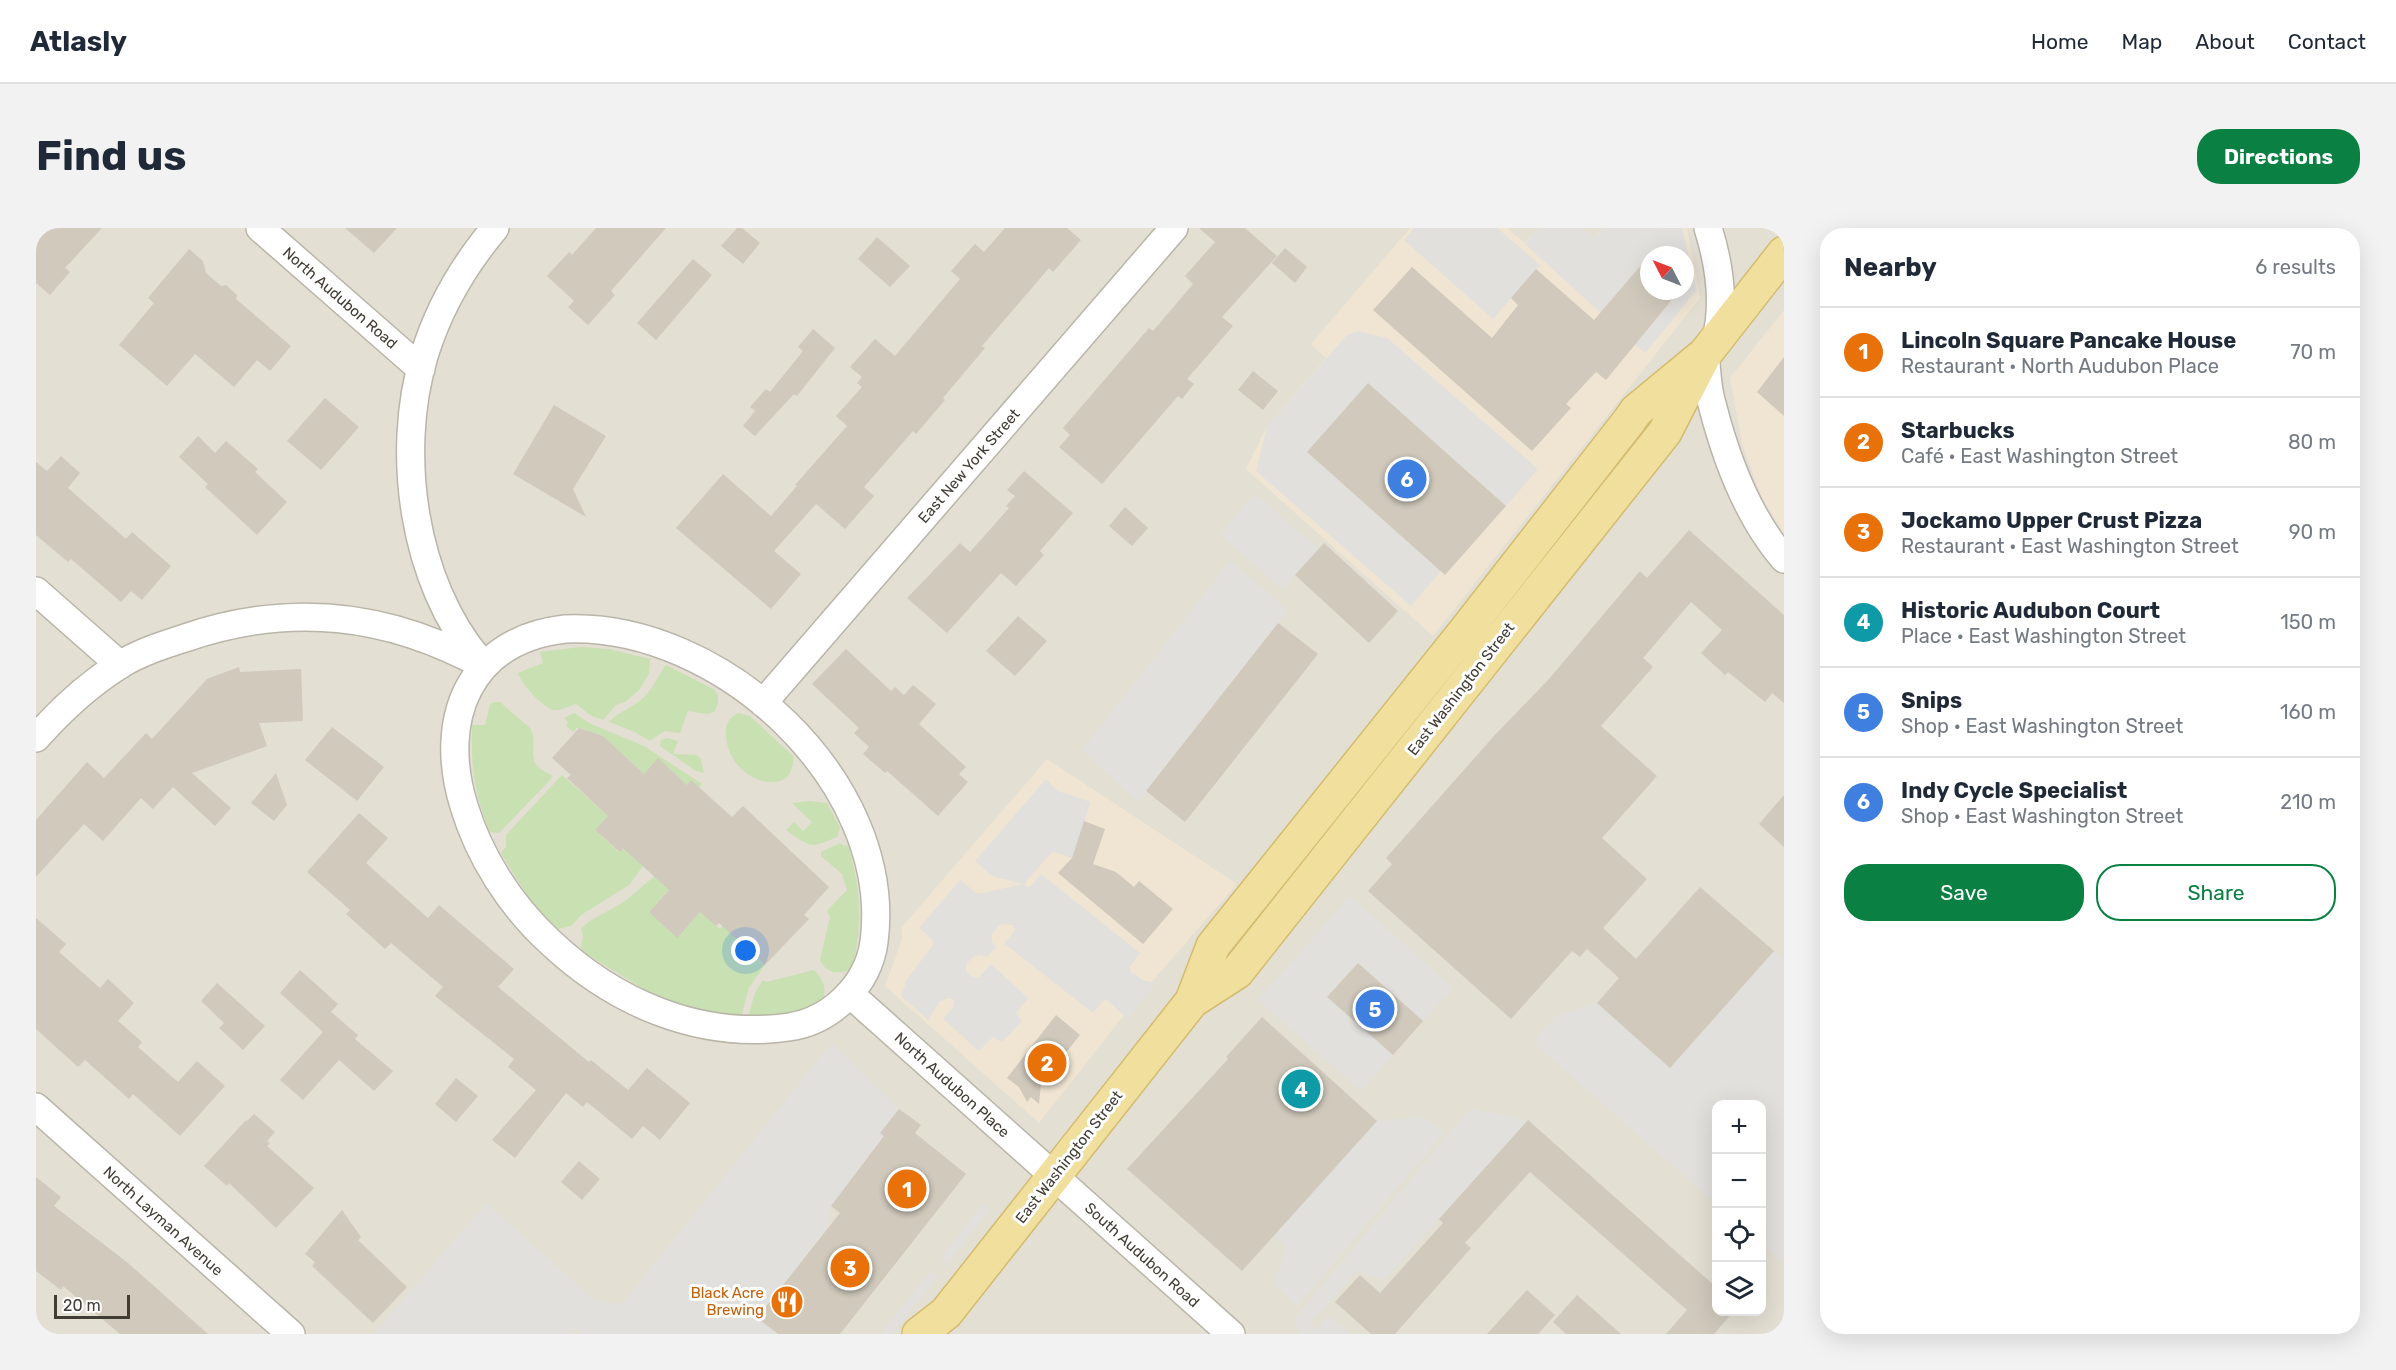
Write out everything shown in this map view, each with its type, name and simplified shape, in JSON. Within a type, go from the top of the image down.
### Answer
[{"type":"main road","name":"East Washington Street","points":[[919,1334],[941,1323],[1192,1001],[1237,972],[1665,432],[1711,346],[1784,253]]},
{"type":"street","name":"North Audubon Road","points":[[260,228],[421,369]]},
{"type":"street","points":[[484,666],[461,637],[447,614],[429,567],[413,498],[411,463],[413,416],[421,369],[432,335],[452,291],[477,250],[495,228]]},
{"type":"street","name":"East New York Street","points":[[763,703],[1174,228]]},
{"type":"street","points":[[1708,228],[1720,289],[1720,321],[1711,346],[1711,404],[1742,493],[1759,525],[1784,559]]},
{"type":"street","points":[[36,591],[120,665]]},
{"type":"street","points":[[36,738],[67,706],[120,665],[175,641],[231,624],[277,617],[314,616],[360,621],[395,628],[439,643],[484,666]]},
{"type":"street","points":[[578,628],[648,641],[681,653],[734,682],[763,703],[792,729],[818,758],[847,806],[867,853],[875,913],[874,945],[858,985],[832,1010],[799,1025],[753,1031],[717,1028],[683,1021],[606,986],[562,953],[531,922],[501,883],[483,852],[464,807],[456,759],[458,723],[466,691],[484,666],[516,642],[544,632],[578,628]]},
{"type":"street","name":"North Audubon Place","points":[[850,994],[1054,1176]]},
{"type":"street","name":"North Layman Avenue","points":[[36,1107],[291,1334]]},
{"type":"street","name":"South Audubon Road","points":[[1054,1176],[1231,1334]]},
{"type":"shaded area","points":[[36,228],[1784,228],[1784,1334],[36,1334]]},
{"type":"shaded area","points":[[1410,228],[1507,228],[1525,243],[1539,228],[1582,228],[1593,238],[1603,228],[1687,228],[1690,246],[1640,246],[1640,300],[1694,300],[1694,266],[1700,298],[1433,636],[1246,469],[1267,426],[1326,358],[1311,344]]},
{"type":"shaded area","points":[[1414,228],[1497,228],[1540,265],[1493,319],[1404,240]]},
{"type":"shaded area","points":[[1539,228],[1582,228],[1593,238],[1604,228],[1682,228],[1686,246],[1640,246],[1640,266],[1616,295],[1640,294],[1640,300],[1689,300],[1645,353],[1525,244]]},
{"type":"shaded area","points":[[1694,278],[1697,290],[1694,294]]},
{"type":"shaded area","points":[[1784,310],[1784,534],[1761,496],[1742,444],[1730,378]]},
{"type":"shaded area","points":[[1358,331],[1387,338],[1538,469],[1506,506],[1368,384],[1307,452],[1441,571],[1411,606],[1256,471],[1267,426],[1347,335]]},
{"type":"shaded area","points":[[1255,494],[1318,549],[1282,589],[1220,534]]},
{"type":"shaded area","points":[[1230,561],[1288,610],[1138,802],[1082,750]]},
{"type":"shaded area","points":[[1047,759],[1237,884],[1135,1001],[1039,1123],[885,986],[902,939],[902,927]]},
{"type":"shaded area","points":[[1046,779],[1058,791],[1091,802],[1072,858],[1054,852],[1050,854],[1025,883],[1026,887],[1030,887],[1041,874],[1140,953],[1130,967],[1130,971],[1142,980],[1155,983],[1128,1019],[1107,1000],[1103,1001],[1093,1013],[1005,944],[1001,948],[1015,930],[1013,925],[1001,924],[992,935],[992,942],[996,947],[987,957],[980,955],[973,957],[967,963],[966,970],[970,976],[978,978],[991,964],[1028,998],[1016,1013],[1022,1021],[1002,1042],[993,1037],[979,1051],[943,1019],[954,1006],[954,1000],[949,998],[939,1002],[928,1020],[901,996],[907,979],[933,945],[933,940],[919,928],[960,880],[978,894],[1023,884],[992,876],[975,861]]},
{"type":"shaded area","points":[[1350,896],[1453,988],[1423,1021],[1358,963],[1327,996],[1393,1055],[1361,1091],[1258,1000]]},
{"type":"shaded area","points":[[1774,951],[1784,960],[1784,1263],[1766,1247],[1766,1100],[1712,1100],[1712,1200],[1533,1042],[1554,1017],[1597,1003],[1670,1068]]},
{"type":"shaded area","points":[[832,1043],[899,1109],[881,1133],[884,1136],[831,1206],[827,1229],[757,1318],[774,1331],[772,1334],[583,1334],[577,1328],[572,1334],[374,1334],[486,1203],[594,1300],[622,1304]]},
{"type":"shaded area","points":[[1470,1109],[1528,1120],[1384,1280],[1357,1271],[1310,1323],[1317,1329],[1329,1316],[1350,1334],[1299,1334],[1295,1318]]},
{"type":"shaded area","points":[[1423,1117],[1444,1132],[1297,1306],[1274,1284],[1286,1247],[1275,1234],[1377,1121]]},
{"type":"shaded area","points":[[983,1204],[991,1208],[946,1265],[941,1258]]},
{"type":"shaded area","points":[[930,1272],[939,1275],[892,1334],[880,1334]]},
{"type":"green space","points":[[580,647],[609,649],[650,659],[649,673],[639,690],[625,702],[616,705],[603,720],[590,715],[576,704],[559,710],[549,708],[527,688],[518,673],[543,663],[540,652]]},
{"type":"green space","points":[[666,665],[715,690],[718,701],[714,712],[707,714],[688,711],[680,733],[664,731],[650,741],[635,732],[609,722],[644,697]]},
{"type":"green space","points":[[500,702],[531,729],[534,761],[537,766],[552,775],[551,779],[499,833],[490,832],[485,818],[477,792],[472,754],[472,725],[485,725],[490,704]]},
{"type":"green space","points":[[574,713],[591,724],[644,746],[702,784],[699,787],[691,780],[687,785],[658,759],[644,774],[602,735],[597,740],[587,730],[577,728],[573,732],[566,726],[568,722],[564,718]]},
{"type":"green space","points":[[738,713],[750,716],[793,756],[791,770],[785,779],[774,782],[762,781],[738,766],[730,752],[726,732],[728,722]]},
{"type":"green space","points":[[667,738],[678,741],[673,754],[697,755],[701,759],[704,773],[696,771],[660,746],[661,740]]},
{"type":"green space","points":[[562,775],[608,816],[595,830],[619,852],[627,845],[643,866],[629,885],[581,915],[571,926],[558,929],[532,903],[501,853],[506,847],[506,835]]},
{"type":"green space","points":[[810,801],[827,803],[840,828],[837,837],[815,845],[806,843],[786,830],[794,822],[803,831],[812,822],[792,803]]},
{"type":"green space","points":[[840,843],[844,846],[848,845],[856,876],[859,922],[852,969],[834,972],[826,968],[820,960],[830,917],[827,911],[847,890],[842,874],[821,856],[821,852]]},
{"type":"green space","points":[[658,873],[672,886],[649,912],[677,937],[700,912],[720,929],[726,922],[746,948],[765,965],[749,987],[741,1018],[682,1008],[645,990],[580,950],[583,937],[581,929],[588,922],[624,902]]},
{"type":"green space","points":[[814,970],[824,985],[823,1003],[777,1016],[748,1017],[755,993],[763,980],[766,982]]},
{"type":"building","points":[[36,228],[102,228],[65,268],[70,272],[50,295],[36,283]]},
{"type":"building","points":[[345,228],[397,228],[374,253]]},
{"type":"building","points":[[596,228],[666,228],[611,291],[615,295],[588,325],[568,307],[574,301],[547,276],[569,252],[572,255]]},
{"type":"building","points":[[737,228],[742,228],[760,243],[743,264],[721,246]]},
{"type":"building","points":[[1005,228],[1067,228],[1081,240],[1053,272],[1049,268],[982,346],[985,348],[943,398],[945,400],[916,434],[913,431],[864,487],[874,496],[845,529],[816,504],[774,551],[801,574],[771,609],[676,528],[723,474],[771,516],[847,426],[836,416],[862,387],[857,383],[862,377],[850,367],[875,339],[895,356],[960,279],[951,271],[975,244],[984,252]]},
{"type":"building","points":[[1199,228],[1245,228],[1277,256],[1222,317],[1233,326],[1187,379],[1194,384],[1182,399],[1178,396],[1102,484],[1059,447],[1070,435],[1063,428],[1149,328],[1153,331],[1193,284],[1185,276],[1215,242]]},
{"type":"building","points":[[877,237],[910,266],[890,287],[858,259]]},
{"type":"building","points":[[1285,248],[1307,267],[1295,283],[1272,263]]},
{"type":"building","points":[[189,249],[203,261],[206,273],[221,286],[226,285],[237,295],[236,299],[291,346],[270,371],[257,360],[234,387],[195,354],[167,386],[119,345],[154,303],[148,298]]},
{"type":"building","points":[[693,259],[712,275],[656,340],[637,323]]},
{"type":"building","points":[[1640,266],[1640,300],[1672,300],[1606,380],[1596,372],[1566,404],[1571,408],[1532,451],[1373,310],[1412,267],[1492,338],[1518,305],[1511,298],[1536,269],[1594,320]]},
{"type":"building","points":[[813,329],[835,348],[797,396],[794,394],[755,436],[743,426],[755,411],[750,407],[766,389],[770,392],[803,351],[798,347]]},
{"type":"building","points":[[1784,357],[1784,416],[1757,392]]},
{"type":"building","points":[[1253,371],[1278,391],[1263,410],[1238,390]]},
{"type":"building","points":[[1368,383],[1506,506],[1445,575],[1307,452]]},
{"type":"building","points":[[325,398],[359,427],[321,470],[287,441]]},
{"type":"building","points":[[554,405],[606,436],[573,489],[586,517],[513,474]]},
{"type":"building","points":[[198,436],[215,453],[226,441],[258,469],[255,472],[287,502],[257,535],[205,487],[208,484],[179,457]]},
{"type":"building","points":[[61,456],[80,473],[68,488],[126,539],[132,532],[171,566],[142,600],[131,591],[121,602],[71,559],[68,562],[36,535],[36,462],[47,471]]},
{"type":"building","points":[[1024,471],[1073,513],[1040,551],[1044,555],[1016,586],[1001,573],[947,633],[907,598],[960,543],[970,552],[1009,508],[1006,506],[1015,496],[1007,490]]},
{"type":"building","points":[[1125,507],[1148,528],[1132,546],[1109,526]]},
{"type":"building","points":[[1689,530],[1784,615],[1784,703],[1772,693],[1765,702],[1728,672],[1725,675],[1701,653],[1722,630],[1691,602],[1643,658],[1653,667],[1601,726],[1657,776],[1602,838],[1647,879],[1603,928],[1636,959],[1700,887],[1774,951],[1670,1068],[1597,1003],[1619,978],[1587,949],[1580,957],[1572,951],[1511,1019],[1368,891],[1392,864],[1386,858],[1494,736],[1549,679],[1640,571],[1647,578]]},
{"type":"building","points":[[1324,543],[1398,611],[1369,643],[1295,575]]},
{"type":"building","points":[[1018,616],[1047,641],[1015,676],[986,651]]},
{"type":"building","points":[[1278,623],[1318,654],[1185,822],[1146,791]]},
{"type":"building","points":[[846,649],[891,691],[895,687],[904,695],[913,685],[936,704],[919,724],[966,767],[959,774],[968,782],[938,816],[887,771],[885,773],[863,754],[869,747],[854,733],[859,728],[812,684]]},
{"type":"building","points":[[239,667],[240,672],[301,669],[303,721],[259,723],[267,746],[192,773],[231,808],[215,826],[173,787],[153,809],[141,798],[103,841],[84,824],[36,877],[36,820],[87,762],[104,778],[146,733],[152,739],[207,679]]},
{"type":"building","points":[[332,727],[384,767],[357,801],[305,760]]},
{"type":"building","points":[[579,728],[603,736],[644,774],[658,758],[687,785],[691,780],[732,817],[743,806],[829,887],[804,915],[809,919],[765,965],[719,923],[716,926],[700,912],[677,938],[649,912],[669,890],[623,848],[620,852],[595,830],[608,816],[567,778],[571,775],[552,758]]},
{"type":"building","points":[[276,773],[287,805],[274,821],[251,803]]},
{"type":"building","points":[[1784,795],[1784,847],[1759,824]]},
{"type":"building","points":[[359,813],[388,838],[366,863],[428,918],[439,905],[514,969],[498,987],[589,1062],[591,1060],[628,1090],[647,1068],[690,1103],[660,1140],[643,1126],[632,1139],[587,1102],[583,1107],[566,1093],[515,1158],[492,1140],[536,1090],[508,1067],[514,1059],[435,996],[443,987],[391,943],[385,949],[346,914],[350,910],[307,872]]},
{"type":"building","points":[[1084,821],[1105,829],[1093,864],[1116,872],[1134,887],[1139,881],[1173,909],[1143,944],[1058,873],[1072,858]]},
{"type":"building","points":[[36,918],[66,944],[59,952],[100,988],[108,979],[134,1003],[118,1021],[142,1042],[138,1047],[178,1082],[197,1061],[225,1086],[180,1136],[133,1094],[129,1099],[85,1060],[78,1067],[36,1029]]},
{"type":"building","points":[[1358,963],[1423,1021],[1393,1055],[1327,997]]},
{"type":"building","points":[[300,970],[338,1004],[331,1012],[358,1035],[355,1039],[393,1071],[374,1091],[339,1060],[303,1100],[280,1080],[323,1032],[280,993]]},
{"type":"building","points":[[217,983],[265,1026],[243,1050],[219,1028],[224,1023],[201,1001]]},
{"type":"building","points":[[1056,1015],[1080,1035],[1041,1084],[1039,1104],[1031,1097],[1027,1102],[1019,1087],[1007,1078]]},
{"type":"building","points":[[1262,1017],[1377,1121],[1242,1271],[1127,1169],[1228,1059],[1226,1057]]},
{"type":"building","points":[[456,1078],[478,1096],[456,1122],[435,1104]]},
{"type":"building","points":[[899,1109],[921,1125],[915,1133],[966,1174],[840,1334],[778,1334],[757,1318],[840,1213],[831,1206],[884,1136],[880,1133]]},
{"type":"building","points":[[254,1114],[275,1132],[267,1141],[270,1143],[267,1146],[314,1188],[276,1228],[229,1183],[227,1186],[204,1166]]},
{"type":"building","points":[[1528,1120],[1712,1283],[1712,1316],[1730,1316],[1714,1334],[1666,1334],[1687,1310],[1530,1172],[1465,1243],[1471,1248],[1395,1334],[1371,1334],[1335,1302],[1360,1275],[1380,1293],[1443,1223],[1439,1219]]},
{"type":"building","points":[[579,1161],[600,1179],[582,1200],[561,1182]]},
{"type":"building","points":[[36,1177],[61,1197],[54,1206],[128,1263],[208,1334],[120,1334],[63,1286],[61,1290],[36,1271]]},
{"type":"building","points":[[342,1210],[361,1237],[358,1240],[407,1287],[373,1323],[312,1266],[315,1262],[305,1254]]},
{"type":"building","points":[[1527,1290],[1555,1315],[1538,1334],[1487,1334]]},
{"type":"building","points":[[1577,1295],[1621,1334],[1566,1334],[1553,1322]]},
{"type":"place","name":"Indy Cycle Specialist","points":[[1407,479]]},
{"type":"place","name":"Snips","points":[[1375,1009]]},
{"type":"place","name":"Starbucks","points":[[1047,1063]]},
{"type":"place","name":"Historic Audubon Court","points":[[1301,1089]]},
{"type":"place","name":"Lincoln Square Pancake House","points":[[907,1189]]},
{"type":"place","name":"Jockamo Upper Crust Pizza","points":[[850,1268]]},
{"type":"place","name":"Black Acre Brewing","points":[[787,1302]]}]
